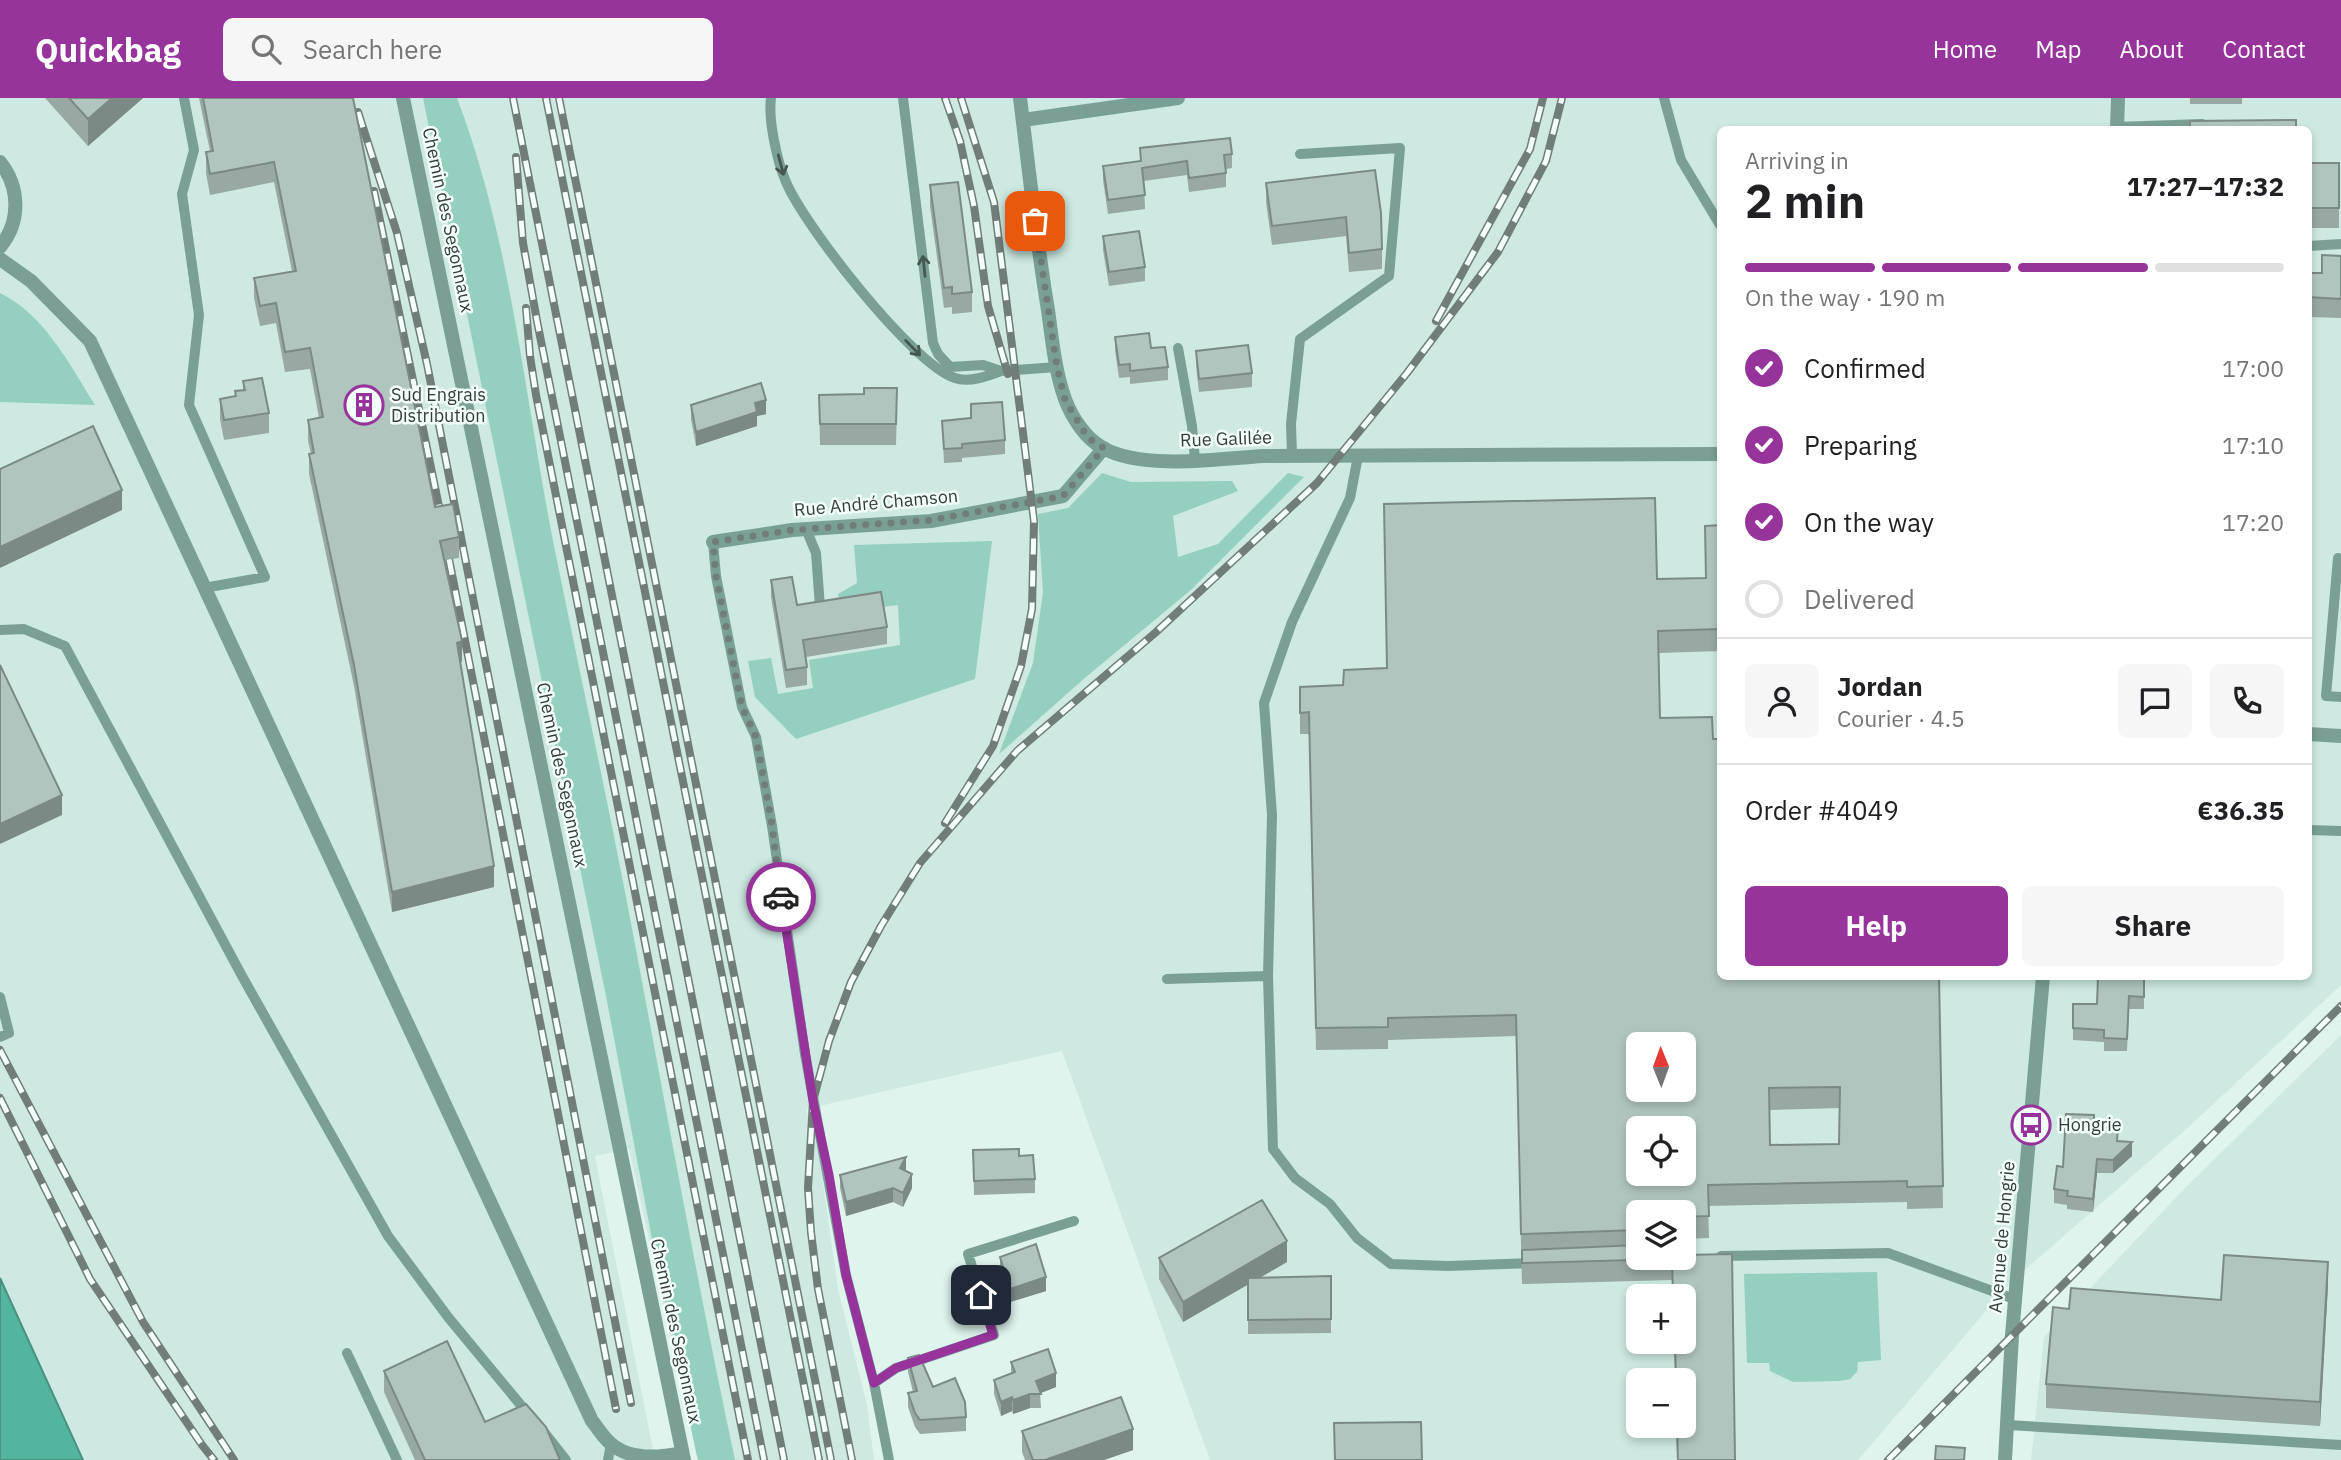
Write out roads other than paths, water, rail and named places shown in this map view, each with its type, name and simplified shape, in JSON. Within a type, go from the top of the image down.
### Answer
[{"type":"street","name":"Chemin des Segonnaux","points":[[403,98],[682,1456]]},
{"type":"street","name":"Rue Galilée","points":[[1020,98],[1038,246],[1057,367],[1065,400],[1076,420],[1088,438],[1104,448],[1123,457],[1147,460],[1292,456],[1717,454]]},
{"type":"street","points":[[1023,120],[1178,98]]},
{"type":"street","points":[[2117,126],[2118,98]]},
{"type":"street","points":[[0,162],[12,182],[16,201],[14,221],[0,247]]},
{"type":"street","points":[[0,259],[30,281],[90,341],[592,1421],[611,1444],[641,1457],[682,1456]]},
{"type":"street","name":"Rue André Chamson","points":[[713,542],[806,529],[931,520],[1063,496],[1104,448]]},
{"type":"street","points":[[2312,734],[2341,736]]},
{"type":"street","name":"Avenue de Hongrie","points":[[2005,1460],[2012,1335],[2043,980]]},
{"type":"lane","points":[[184,98],[194,150],[182,194],[199,315],[189,405],[265,577],[204,588]]},
{"type":"lane","points":[[771,98],[775,143],[786,182],[819,235],[891,325],[925,360],[958,379],[985,377],[1001,371],[1057,367]]},
{"type":"lane","points":[[903,98],[933,343],[937,354],[950,367],[982,365],[1001,371]]},
{"type":"lane","points":[[1664,98],[1681,160],[1717,220]]},
{"type":"lane","points":[[2162,126],[2208,124]]},
{"type":"lane","points":[[1292,456],[1291,424],[1300,339],[1389,276],[1400,148],[1300,154]]},
{"type":"lane","points":[[2312,246],[2341,244]]},
{"type":"lane","points":[[1178,348],[1192,426],[1195,460]]},
{"type":"lane","points":[[1358,456],[1350,498],[1292,622],[1264,703],[1272,814],[1268,976],[1273,1149],[1295,1178],[1330,1204],[1357,1238],[1391,1264],[1448,1266],[1544,1262]]},
{"type":"lane","points":[[806,529],[816,553],[820,607]]},
{"type":"lane","points":[[713,542],[716,576],[742,707],[756,737],[772,825],[807,1066],[846,1275],[874,1383],[890,1460]]},
{"type":"lane","points":[[2338,558],[2326,696],[2341,697]]},
{"type":"lane","points":[[0,630],[24,629],[65,646],[242,976],[388,1236],[448,1317],[566,1460]]},
{"type":"lane","points":[[2312,830],[2341,831]]},
{"type":"lane","points":[[1167,979],[1268,976]]},
{"type":"lane","points":[[0,997],[9,1033],[0,1037]]},
{"type":"lane","points":[[874,1383],[896,1368],[993,1335],[968,1254],[1074,1221]]},
{"type":"lane","points":[[1711,1257],[1888,1253],[2017,1300]]},
{"type":"lane","points":[[347,1353],[397,1460]]},
{"type":"lane","points":[[2008,1425],[2341,1445]]},
{"type":"lane","points":[[608,1460],[611,1444]]},
{"type":"railway","points":[[513,98],[784,1460]]},
{"type":"railway","points":[[546,98],[819,1460]]},
{"type":"railway","points":[[559,98],[831,1460]]},
{"type":"railway","points":[[945,98],[960,141],[974,206],[988,306],[1008,374]]},
{"type":"railway","points":[[945,823],[993,746],[1021,666],[1032,609],[1034,521],[994,202],[961,98]]},
{"type":"railway","points":[[1436,321],[1530,149],[1543,98]]},
{"type":"railway","points":[[852,1460],[818,1289],[808,1188],[813,1101],[829,1041],[851,982],[881,926],[920,863],[1017,751],[1155,633],[1317,483],[1407,373],[1498,252],[1546,161],[1562,98]]},
{"type":"railway","points":[[358,112],[397,233],[427,364],[631,1403]]},
{"type":"railway","points":[[516,157],[523,243],[537,321],[764,1460]]},
{"type":"railway","points":[[374,191],[443,526]]},
{"type":"railway","points":[[526,308],[536,395],[748,1460]]},
{"type":"railway","points":[[449,559],[616,1409]]},
{"type":"railway","points":[[1888,1460],[2341,1006]]},
{"type":"railway","points":[[0,1050],[143,1322],[234,1460]]},
{"type":"railway","points":[[0,1098],[90,1279],[214,1460]]},
{"type":"place","name":"Sud Engrais Distribution","points":[[364,405]]},
{"type":"place","name":"Hongrie","points":[[2031,1125]]}]
